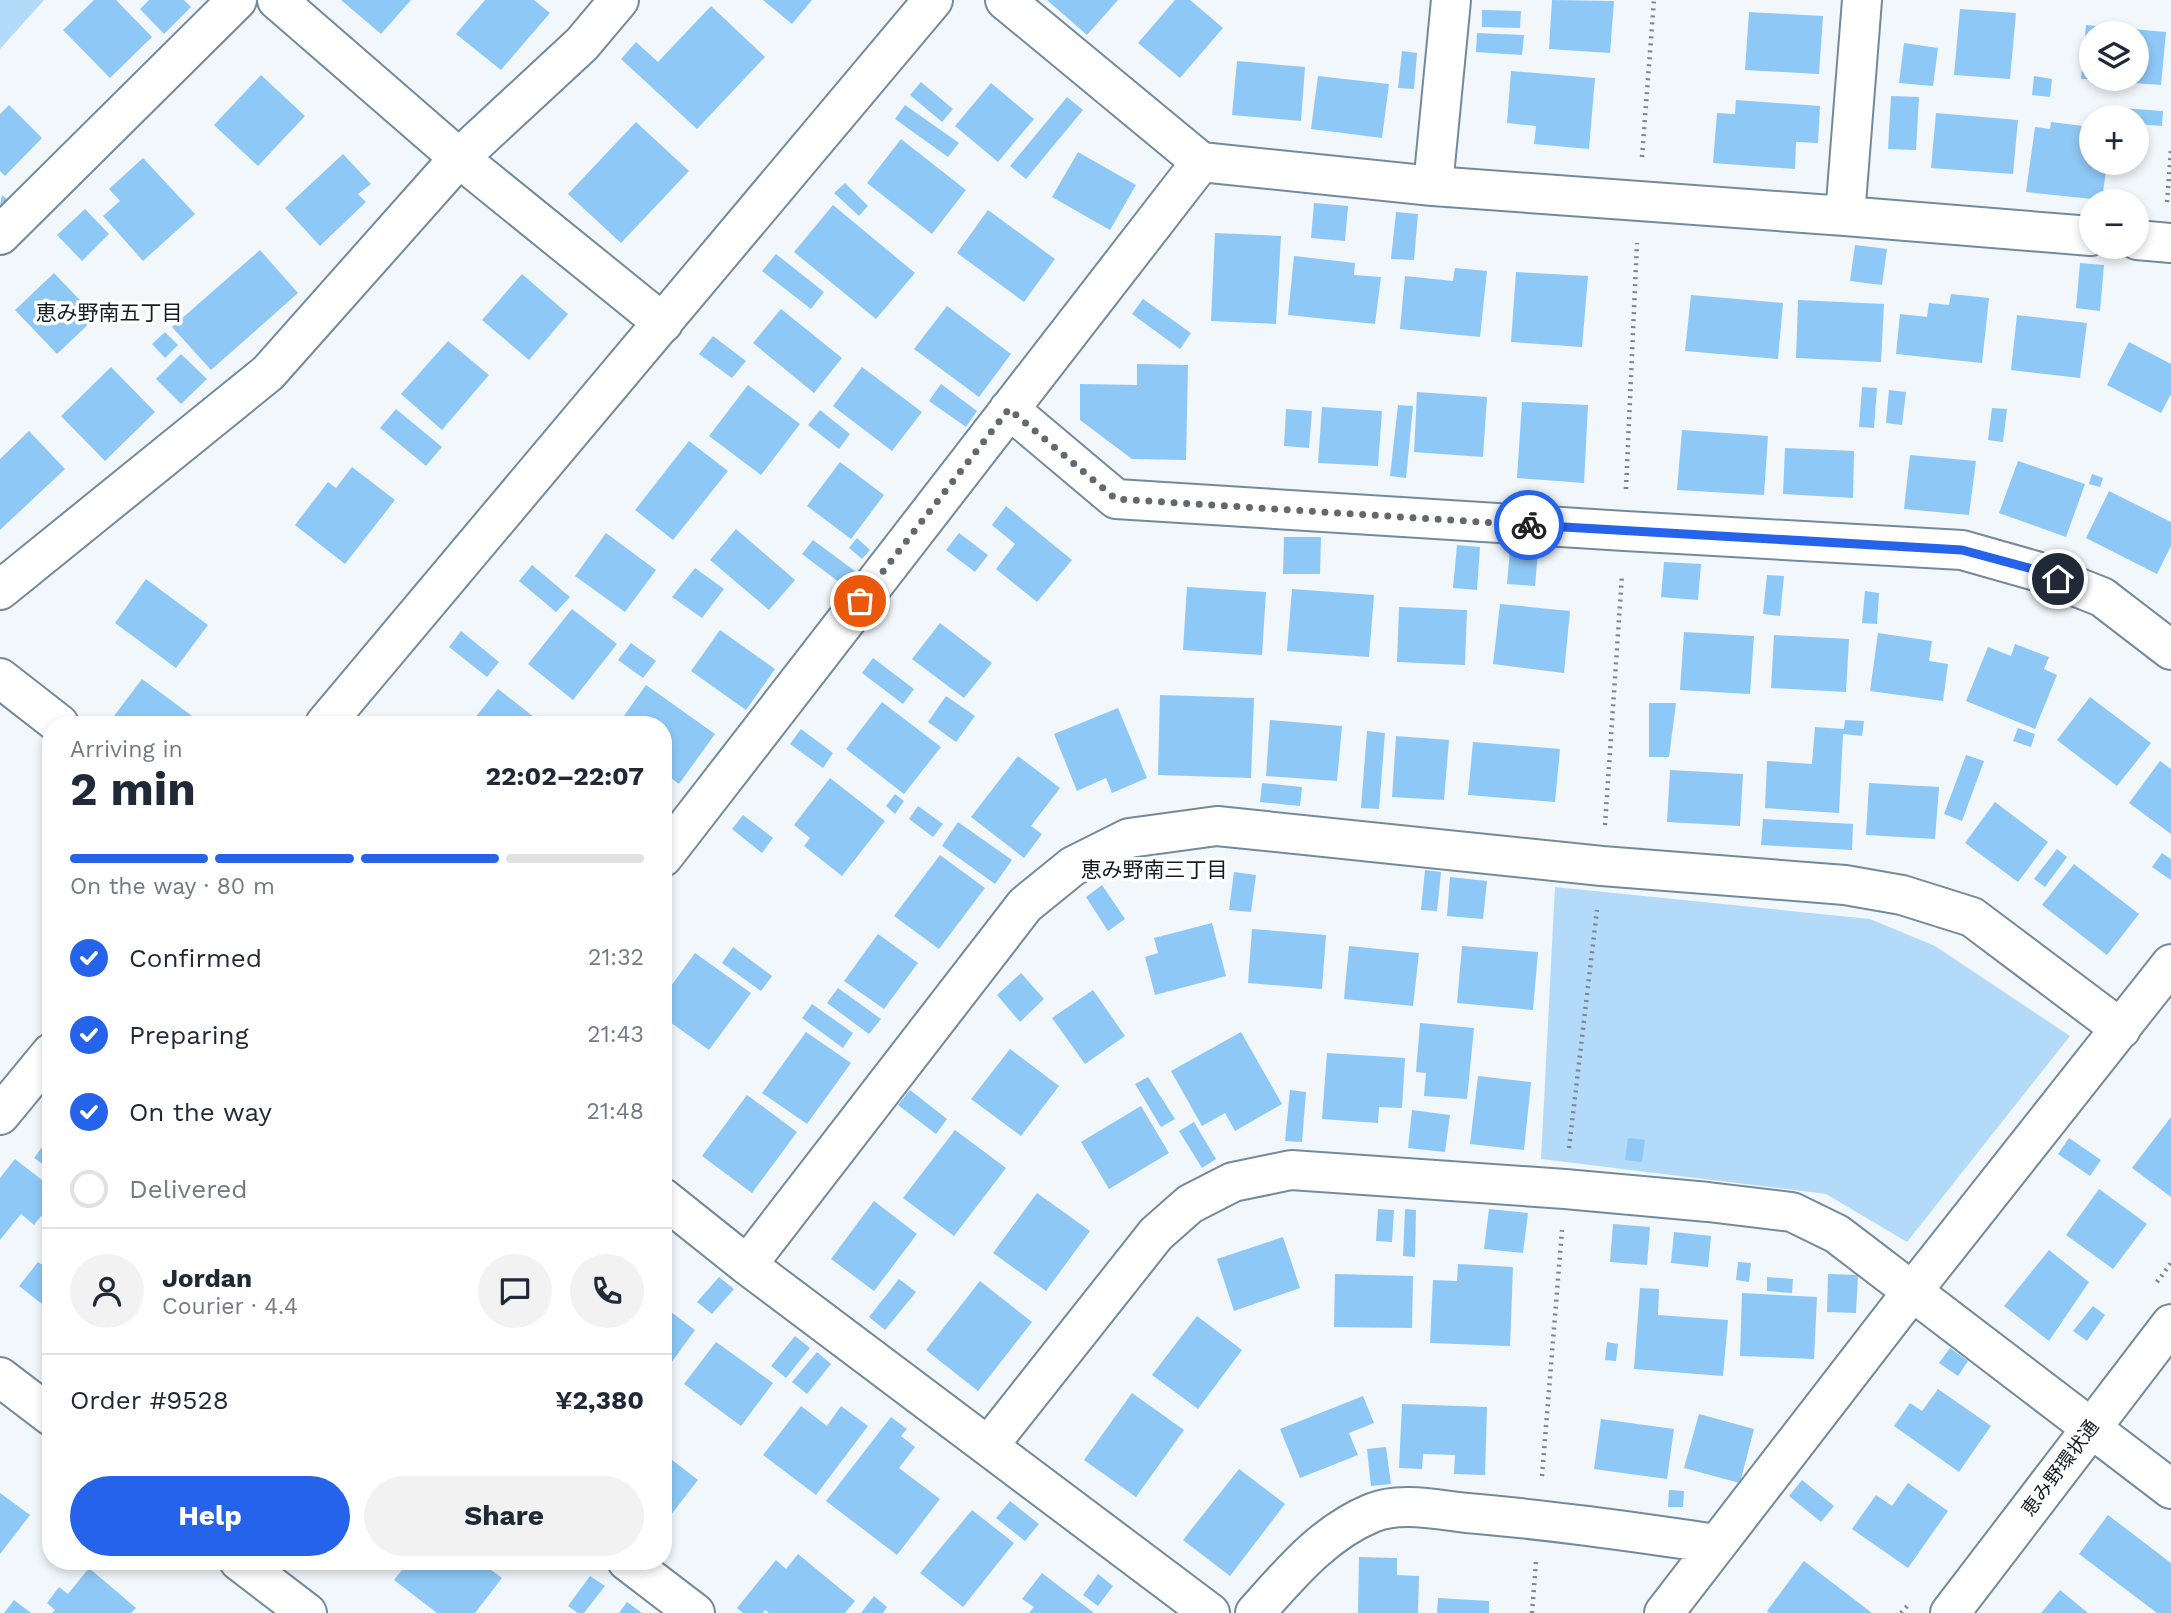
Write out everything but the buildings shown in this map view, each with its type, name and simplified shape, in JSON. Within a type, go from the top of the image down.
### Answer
[{"type":"street","points":[[0,235],[237,0]]},
{"type":"street","points":[[278,0],[459,158],[663,323]]},
{"type":"street","points":[[0,590],[268,373],[459,158],[582,44],[620,0]]},
{"type":"street","points":[[332,716],[933,0]]},
{"type":"street","points":[[1005,0],[1201,162],[1433,186],[2079,235]]},
{"type":"street","points":[[1433,186],[1451,0]]},
{"type":"street","points":[[1845,216],[1862,0]]},
{"type":"street","points":[[672,845],[1201,162]]},
{"type":"street","points":[[2149,241],[2171,243]]},
{"type":"street","points":[[1009,409],[1116,499],[1962,550],[2036,570],[2102,597],[2171,650]]},
{"type":"street","points":[[0,678],[49,716]]},
{"type":"street","points":[[747,1265],[1025,905],[1073,866],[1129,838],[1217,826],[1602,866],[1845,885],[1902,895],[1972,917],[2122,1029]]},
{"type":"street","points":[[1664,1613],[1911,1293],[2171,964]]},
{"type":"street","points":[[0,1115],[42,1064]]},
{"type":"street","points":[[989,1445],[1156,1234],[1189,1204],[1233,1182],[1291,1170],[1565,1189],[1792,1212],[1837,1234],[2171,1489]]},
{"type":"street","points":[[672,1206],[1210,1613]]},
{"type":"street","name":"恵み野環状通","points":[[1950,1613],[2171,1324]]},
{"type":"street","points":[[0,1377],[42,1409]]},
{"type":"street","points":[[1255,1613],[1300,1563],[1327,1540],[1374,1512],[1408,1507],[1539,1519],[1716,1544]]},
{"type":"street","points":[[251,1570],[307,1613]]},
{"type":"street","points":[[639,1570],[695,1613]]},
{"type":"path","points":[[1532,1613],[1565,1189],[1602,866],[1625,531],[1638,201],[1654,0]]},
{"type":"shaded area","points":[[0,0],[44,0],[0,49]]},
{"type":"shaded area","points":[[1555,887],[1870,919],[1935,946],[2070,1036],[1907,1242],[1826,1194],[1541,1159]]},
{"type":"way so far","points":[[860,601],[1009,409],[1116,499],[1529,525]]},
{"type":"district","name":"恵み野南五丁目","points":[[109,312]]},
{"type":"district","name":"恵み野南三丁目","points":[[1154,869]]},
{"type":"route","points":[[1529,525],[1962,550],[2036,570],[2058,579]]}]
